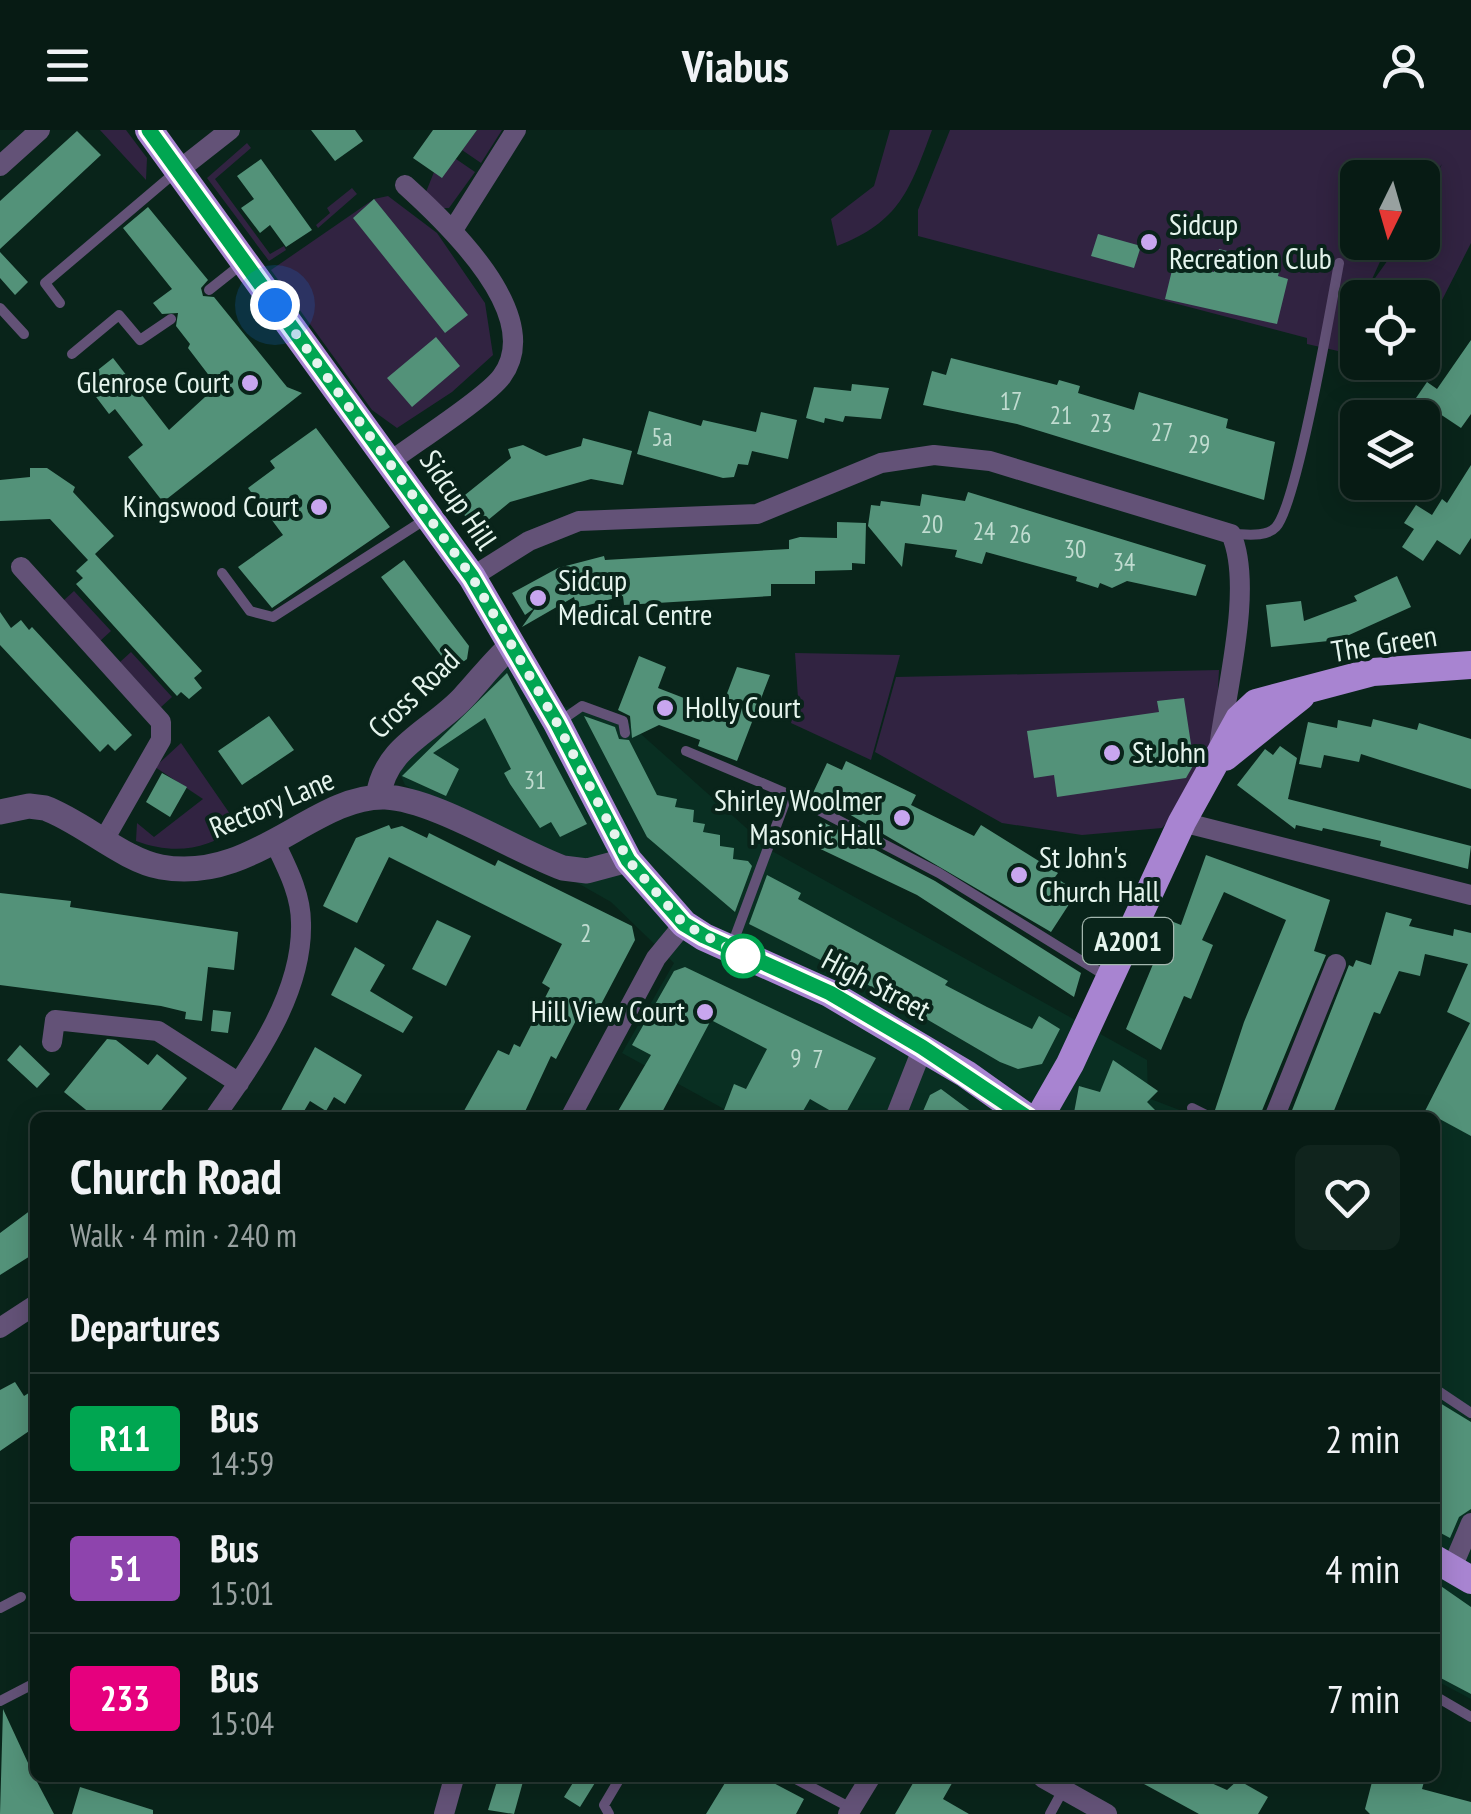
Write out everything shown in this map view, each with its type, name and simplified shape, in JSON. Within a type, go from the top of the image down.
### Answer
[{"type":"main road","name":"Sidcup Hill","points":[[149,130],[392,461],[472,577],[557,723],[628,860],[684,924]]},
{"type":"main road","name":"The Green","points":[[1216,764],[1307,691],[1373,672],[1471,666]]},
{"type":"main road","name":"A2001","points":[[1042,1112],[1112,979],[1182,822],[1216,764]]},
{"type":"main road","name":"High Street","points":[[684,924],[730,950],[830,993],[922,1047],[1019,1112]]},
{"type":"street","points":[[0,166],[40,130]]},
{"type":"street","points":[[178,170],[230,130]]},
{"type":"street","points":[[454,230],[516,130]]},
{"type":"street","points":[[392,461],[502,377],[512,352],[508,308],[454,230],[405,185]]},
{"type":"street","points":[[472,577],[529,542],[579,521],[756,514],[881,464],[934,455],[990,461],[1231,534],[1240,554],[1238,597],[1216,764]]},
{"type":"street","points":[[21,567],[161,722],[161,740],[105,838]]},
{"type":"street","name":"Cross Road","points":[[378,797],[380,782],[395,756],[458,703],[511,646]]},
{"type":"street","name":"Rectory Lane","points":[[0,812],[28,806],[45,808],[149,863],[180,868],[228,862],[338,810],[378,797],[415,804],[564,868],[587,871],[628,860]]},
{"type":"street","points":[[1182,822],[1471,895]]},
{"type":"street","points":[[218,1112],[238,1083],[293,978],[302,924],[295,886],[275,843]]},
{"type":"street","points":[[573,1112],[656,958],[684,924]]},
{"type":"street","points":[[1276,1112],[1336,964]]},
{"type":"street","points":[[52,1042],[54,1020],[158,1031],[238,1083]]},
{"type":"street","points":[[897,1112],[922,1047]]},
{"type":"street","points":[[0,1328],[30,1307]]},
{"type":"street","points":[[1452,1570],[1471,1522]]},
{"type":"street","points":[[444,1814],[453,1782]]},
{"type":"street","points":[[850,1811],[868,1782]]},
{"type":"street","points":[[1050,1782],[1107,1814]]},
{"type":"lane","points":[[60,303],[45,282],[178,170]]},
{"type":"lane","points":[[209,290],[244,262]]},
{"type":"lane","points":[[1231,534],[1265,534],[1277,526],[1292,483],[1339,263]]},
{"type":"lane","points":[[0,308],[24,334]]},
{"type":"lane","points":[[72,354],[119,315],[140,340],[171,319]]},
{"type":"lane","points":[[222,573],[250,611],[273,617],[429,516]]},
{"type":"lane","points":[[557,723],[582,706],[623,721],[625,733]]},
{"type":"lane","points":[[686,751],[788,794],[939,874],[1112,979]]},
{"type":"lane","points":[[730,950],[788,794]]},
{"type":"lane","points":[[1192,1108],[1200,1112]]},
{"type":"lane","points":[[1440,1392],[1471,1413]]},
{"type":"lane","points":[[0,1608],[21,1597]]},
{"type":"lane","points":[[0,1701],[30,1686]]},
{"type":"lane","points":[[1440,1699],[1471,1717]]},
{"type":"lane","points":[[609,1814],[604,1805],[618,1782]]},
{"type":"lane","points":[[801,1782],[850,1811]]},
{"type":"lane","points":[[1050,1814],[1064,1790]]},
{"type":"shaded area","points":[[100,130],[126,130],[147,158],[146,180]]},
{"type":"shaded area","points":[[477,130],[502,130],[481,163],[462,150]]},
{"type":"shaded area","points":[[890,130],[932,130],[900,201],[875,226],[837,246],[831,219],[874,186]]},
{"type":"shaded area","name":"Sidcup Recreation Club","points":[[950,130],[1471,130],[1471,243],[1440,304],[1440,280],[1374,280],[1388,260],[1440,260],[1440,160],[1340,160],[1340,260],[1381,260],[1372,280],[1340,280],[1340,351],[1307,344],[1307,338],[918,236],[918,210]]},
{"type":"shaded area","points":[[247,143],[251,148],[215,179],[270,254],[284,246],[286,250],[269,261],[207,178]]},
{"type":"shaded area","points":[[456,159],[475,172],[449,208],[441,208],[426,192],[434,172]]},
{"type":"shaded area","points":[[352,188],[357,194],[318,228],[316,225],[330,213],[327,208]]},
{"type":"shaded area","points":[[388,196],[437,233],[485,303],[493,355],[452,392],[397,428],[372,410],[271,270],[374,199]]},
{"type":"shaded area","points":[[74,591],[111,631],[100,641],[63,601]]},
{"type":"shaded area","points":[[131,652],[172,697],[161,707],[120,662]]},
{"type":"shaded area","points":[[795,653],[900,655],[871,760],[791,723],[798,698]]},
{"type":"shaded area","points":[[509,664],[561,706],[623,718],[772,851],[1147,1060],[1148,1098],[1185,1112],[723,1112],[724,1109],[622,1053],[674,963],[611,902],[405,785],[399,772],[407,751]]},
{"type":"shaded area","points":[[1219,670],[1216,726],[1194,791],[1162,828],[1082,835],[1002,823],[875,752],[896,677]]},
{"type":"shaded area","points":[[181,743],[239,827],[214,841],[189,848],[163,848],[136,841],[137,823],[154,837],[203,799],[155,767]]},
{"type":"shaded area","points":[[1471,1025],[1471,1699],[1440,1683],[1440,1112],[1424,1112]]},
{"type":"building","points":[[311,130],[355,130],[363,141],[335,161]]},
{"type":"building","points":[[433,130],[477,130],[442,178],[413,158]]},
{"type":"building","points":[[77,131],[101,155],[0,249],[0,201]]},
{"type":"building","points":[[261,159],[312,230],[286,247],[270,225],[260,233],[241,208],[254,199],[237,176]]},
{"type":"building","points":[[374,199],[468,315],[445,333],[353,218]]},
{"type":"building","name":"Glenrose Court","points":[[148,207],[208,280],[201,288],[203,296],[214,297],[287,387],[302,393],[163,502],[128,457],[143,445],[115,409],[109,414],[84,381],[113,358],[169,430],[217,386],[176,326],[178,313],[162,314],[153,303],[172,289],[123,228]]},
{"type":"building","points":[[1098,234],[1141,246],[1134,268],[1091,256]]},
{"type":"building","points":[[1219,249],[1281,264],[1278,276],[1288,279],[1277,324],[1165,299],[1174,262],[1214,272]]},
{"type":"building","points":[[0,252],[28,282],[15,295],[0,278]]},
{"type":"building","points":[[436,337],[460,366],[412,407],[387,378]]},
{"type":"building","points":[[1471,340],[1471,414],[1461,428],[1440,414],[1440,400],[1416,398],[1427,382],[1437,389]]},
{"type":"building","points":[[951,358],[1057,385],[1059,380],[1080,386],[1078,393],[1134,410],[1139,392],[1228,419],[1226,428],[1275,442],[1264,500],[1017,424],[923,405],[932,371],[946,375]]},
{"type":"building","points":[[852,384],[889,388],[881,419],[845,416],[843,422],[825,418],[824,423],[806,418],[814,387],[851,391]]},
{"type":"building","points":[[649,411],[701,426],[703,420],[756,432],[761,412],[797,420],[788,459],[752,451],[748,465],[738,464],[734,477],[723,478],[637,454]]},
{"type":"building","name":"Kingswood Court","points":[[316,428],[390,527],[272,608],[238,567],[283,535],[248,488],[275,468],[270,461]]},
{"type":"building","points":[[583,438],[632,451],[623,485],[591,479],[510,502],[476,530],[455,503],[511,458],[508,449],[523,445],[546,456],[581,446]]},
{"type":"building","points":[[1471,465],[1471,538],[1460,555],[1437,540],[1423,561],[1402,547],[1414,529],[1404,523],[1416,505],[1432,515],[1442,499],[1447,503]]},
{"type":"building","points":[[30,468],[47,468],[75,487],[73,492],[114,536],[95,554],[202,671],[194,678],[202,688],[189,699],[181,692],[177,696],[76,584],[83,578],[76,571],[88,560],[50,519],[0,521],[0,480],[30,477]]},
{"type":"building","points":[[968,492],[1206,565],[1196,596],[1127,581],[1112,588],[1100,583],[1098,588],[1076,581],[1077,577],[986,552],[982,564],[955,557],[957,550],[905,543],[902,567],[868,526],[871,505],[880,506],[881,501],[920,506],[922,494],[965,501]]},
{"type":"building","points":[[837,522],[866,523],[865,564],[852,563],[852,570],[815,571],[815,584],[771,584],[771,596],[624,605],[623,596],[577,608],[574,597],[522,627],[536,607],[525,615],[512,593],[558,568],[604,556],[605,560],[789,549],[789,540],[800,537],[837,538]]},
{"type":"building","points":[[404,560],[469,646],[467,659],[452,670],[381,577]]},
{"type":"building","points":[[1397,576],[1411,607],[1338,640],[1271,647],[1266,605],[1301,601],[1304,621],[1357,601],[1354,596]]},
{"type":"building","points":[[0,612],[11,628],[21,620],[29,630],[32,627],[132,735],[115,751],[108,744],[100,752],[0,645]]},
{"type":"building","name":"Holly Court","points":[[639,656],[666,667],[658,688],[720,712],[737,667],[770,675],[737,761],[698,746],[700,740],[659,725],[632,738],[630,716],[618,710]]},
{"type":"building","points":[[507,673],[587,824],[560,837],[551,822],[540,828],[510,784],[504,773],[511,769],[485,718],[433,753],[459,769],[446,796],[402,776]]},
{"type":"building","name":"St John","points":[[1184,698],[1194,764],[1186,778],[1057,797],[1054,775],[1034,778],[1027,731],[1159,712],[1157,701]]},
{"type":"building","points":[[269,716],[294,750],[242,785],[218,751]]},
{"type":"building","points":[[584,716],[615,727],[619,739],[629,740],[657,795],[677,799],[675,807],[694,810],[693,822],[705,824],[703,832],[720,835],[720,846],[734,848],[733,859],[748,861],[752,866],[735,912],[647,837]]},
{"type":"building","points":[[1373,719],[1417,730],[1419,723],[1471,739],[1471,789],[1361,754],[1359,762],[1324,755],[1321,768],[1299,764],[1308,722],[1337,728],[1338,720],[1371,727]]},
{"type":"building","points":[[1280,746],[1297,758],[1288,799],[1471,846],[1468,869],[1380,846],[1381,841],[1323,828],[1322,831],[1296,825],[1295,829],[1237,785],[1265,749],[1273,755]]},
{"type":"building","points":[[846,761],[916,795],[911,805],[974,836],[981,825],[1058,873],[1055,877],[1077,892],[1051,932],[813,793],[827,763],[842,770]]},
{"type":"building","points":[[162,773],[187,787],[170,817],[146,802]]},
{"type":"building","points":[[821,821],[935,881],[1081,973],[1074,997],[917,895],[810,844]]},
{"type":"building","points":[[389,825],[391,829],[402,826],[427,838],[429,833],[495,866],[498,860],[632,926],[635,940],[597,1012],[584,1005],[556,1059],[551,1056],[525,1112],[463,1112],[498,1050],[509,1055],[514,1044],[520,1047],[550,988],[542,983],[562,944],[389,857],[357,923],[323,906],[356,838]]},
{"type":"building","points":[[1206,855],[1330,900],[1314,951],[1326,955],[1261,1112],[1215,1110],[1244,1022],[1286,920],[1224,892],[1202,940],[1213,945],[1191,999],[1184,996],[1161,1050],[1126,1029],[1171,921],[1181,925]]},
{"type":"building","points":[[767,875],[801,893],[798,899],[948,981],[945,985],[1032,1029],[1039,1016],[1060,1029],[1042,1064],[1018,1069],[1000,1062],[858,979],[749,924]]},
{"type":"building","points":[[0,893],[71,901],[70,907],[238,932],[234,970],[208,967],[202,1021],[185,1019],[186,1012],[161,1006],[0,985]]},
{"type":"building","points":[[1386,912],[1412,919],[1409,926],[1453,936],[1454,929],[1471,933],[1471,1136],[1440,1119],[1440,1112],[1425,1111],[1470,1023],[1447,1012],[1468,964],[1425,954],[1420,976],[1399,971],[1380,1014],[1374,1012],[1333,1112],[1291,1112],[1349,965],[1353,967],[1356,960],[1371,965]]},
{"type":"building","points":[[437,920],[471,936],[446,986],[412,969]]},
{"type":"building","points":[[355,947],[385,965],[370,991],[413,1017],[403,1033],[331,995]]},
{"type":"building","points":[[685,967],[876,1058],[846,1112],[833,1112],[810,1099],[802,1112],[723,1112],[734,1084],[746,1089],[767,1049],[711,1020],[662,1112],[618,1112],[651,1055],[632,1045],[674,971]]},
{"type":"building","points":[[213,1010],[231,1012],[228,1033],[211,1031]]},
{"type":"building","points":[[107,1039],[116,1040],[148,1065],[157,1054],[187,1078],[160,1112],[89,1112],[64,1092]]},
{"type":"building","points":[[20,1045],[50,1074],[37,1088],[7,1060]]},
{"type":"building","points":[[315,1047],[362,1075],[345,1104],[334,1097],[326,1111],[310,1101],[304,1112],[280,1112]]},
{"type":"building","points":[[1113,1060],[1158,1091],[1147,1102],[1157,1112],[1074,1112],[1079,1086],[1100,1092]]},
{"type":"building","points":[[941,1089],[972,1112],[923,1112],[930,1095]]},
{"type":"building","points":[[30,1211],[30,1256],[0,1275],[0,1233]]},
{"type":"building","points":[[15,1382],[24,1396],[30,1392],[30,1430],[0,1451],[0,1390]]},
{"type":"building","points":[[1440,1403],[1471,1422],[1471,1509],[1459,1517],[1450,1538],[1440,1533]]},
{"type":"building","points":[[1440,1585],[1471,1607],[1471,1694],[1440,1678]]},
{"type":"building","points":[[3,1709],[30,1767],[30,1782],[37,1782],[54,1814],[0,1814]]},
{"type":"building","points":[[497,1782],[523,1782],[514,1814],[488,1810]]},
{"type":"building","points":[[573,1782],[596,1782],[580,1807],[564,1797]]},
{"type":"building","points":[[726,1782],[772,1782],[804,1799],[796,1814],[706,1814]]},
{"type":"building","points":[[914,1782],[953,1782],[943,1799],[969,1814],[895,1814]]},
{"type":"building","points":[[1140,1782],[1209,1782],[1227,1790],[1242,1782],[1268,1797],[1258,1814],[1199,1814]]},
{"type":"building","points":[[1372,1782],[1424,1782],[1422,1789],[1471,1802],[1471,1814],[1370,1814],[1365,1809]]},
{"type":"building","points":[[80,1787],[153,1810],[153,1814],[72,1814]]},
{"type":"bus line","name":"R11","points":[[149,130],[392,461],[472,577],[557,723],[628,860],[644,882],[684,924],[754,962],[830,993],[966,1074],[1020,1112]]},
{"type":"place","name":"Sidcup Recreation Club","points":[[1149,242]]},
{"type":"place","name":"Glenrose Court","points":[[250,383]]},
{"type":"place","name":"Kingswood Court","points":[[319,507]]},
{"type":"place","name":"Sidcup Medical Centre","points":[[538,598]]},
{"type":"place","name":"Holly Court","points":[[665,708]]},
{"type":"place","name":"St John","points":[[1112,753]]},
{"type":"place","name":"Shirley Woolmer Masonic Hall","points":[[902,818]]},
{"type":"place","name":"St John's Church Hall","points":[[1019,875]]},
{"type":"place","name":"Hill View Court","points":[[705,1012]]},
{"type":"route","points":[[275,305],[392,461],[472,577],[557,723],[628,860],[684,924],[754,962],[743,956]]}]
